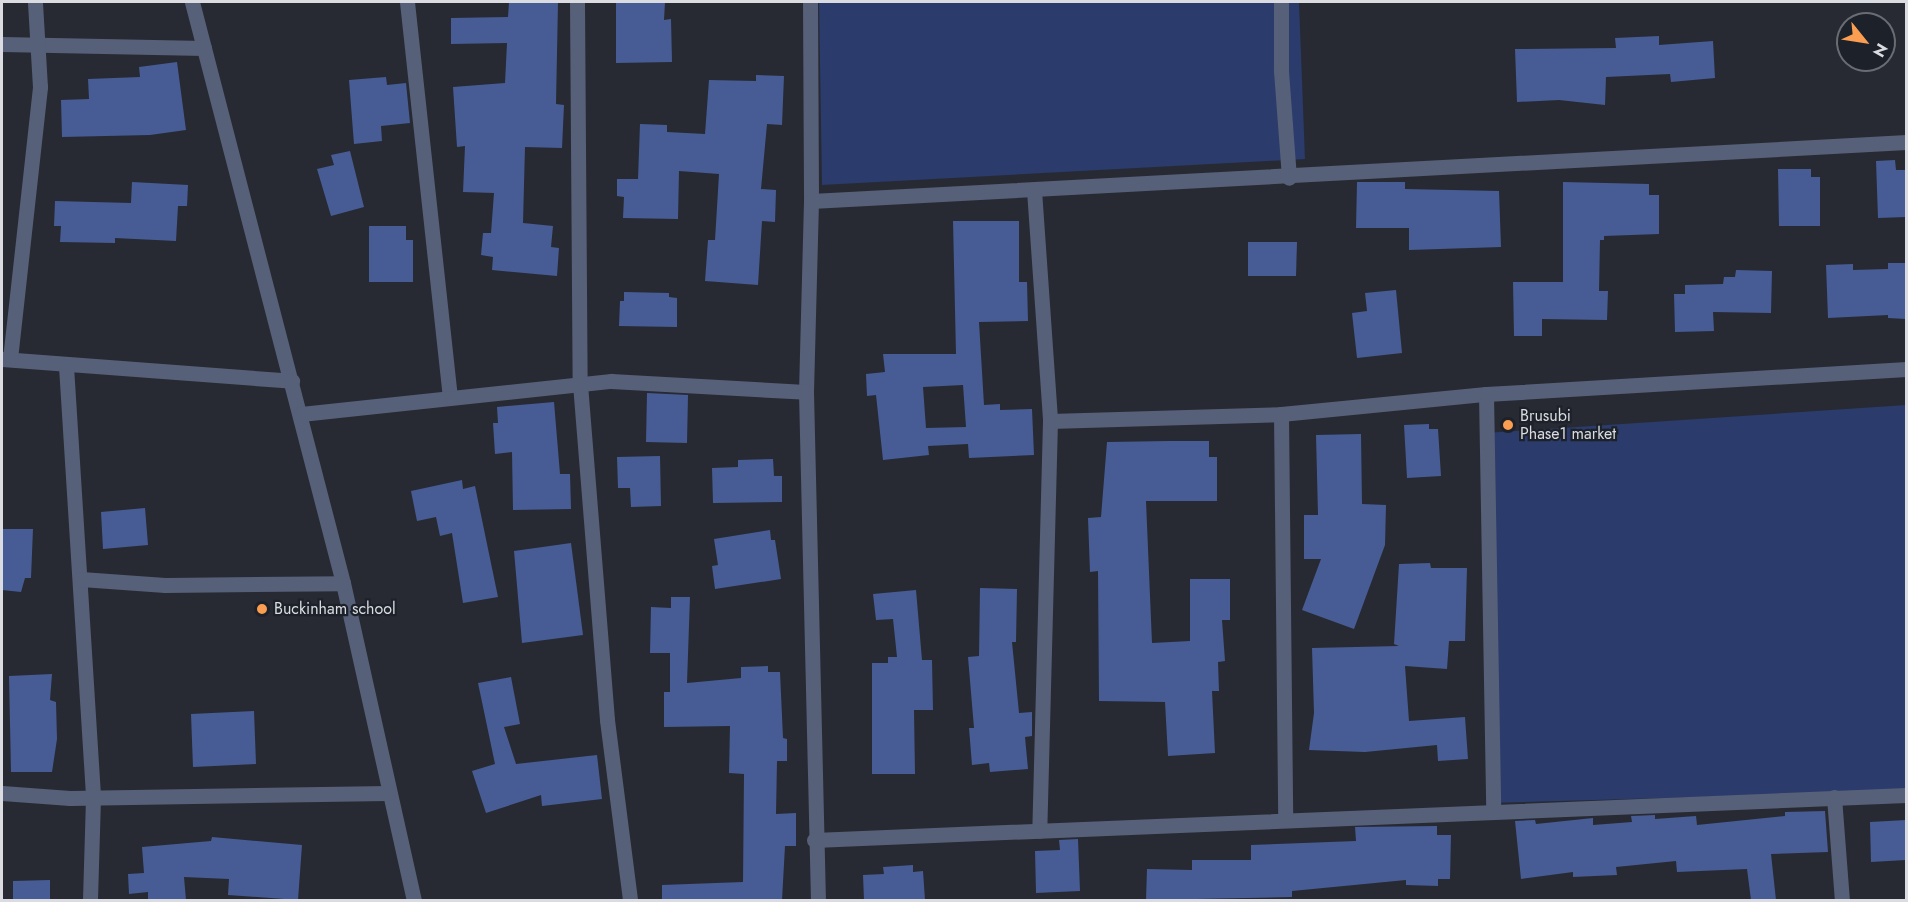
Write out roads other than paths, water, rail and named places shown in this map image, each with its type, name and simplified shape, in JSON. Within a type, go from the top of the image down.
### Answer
[{"type":"street","points":[[35,2],[40,87],[6,359],[66,366],[292,381]]},
{"type":"street","points":[[192,2],[301,414],[343,583],[388,793],[414,900]]},
{"type":"street","points":[[407,2],[450,398]]},
{"type":"street","points":[[577,2],[580,384],[607,720],[630,900]]},
{"type":"street","points":[[810,2],[811,201],[806,392],[814,840],[818,900]]},
{"type":"street","points":[[1281,2],[1281,70],[1289,178]]},
{"type":"street","points":[[2,44],[204,48]]},
{"type":"street","points":[[811,201],[1289,178],[1906,142]]},
{"type":"street","points":[[1034,189],[1050,421],[1039,831]]},
{"type":"street","points":[[66,366],[93,798],[90,900]]},
{"type":"street","points":[[1050,421],[1281,414],[1486,394],[1906,369]]},
{"type":"street","points":[[301,414],[611,381],[806,392]]},
{"type":"street","points":[[1486,394],[1494,810]]},
{"type":"street","points":[[1281,414],[1285,819]]},
{"type":"street","points":[[81,579],[165,585],[343,583]]},
{"type":"street","points":[[2,793],[93,798],[388,793]]},
{"type":"street","points":[[814,840],[1494,810],[1906,795]]},
{"type":"street","points":[[1834,797],[1842,900]]},
{"type":"place","name":"Brusubi Phase1 market","points":[[1508,425]]},
{"type":"place","name":"Buckinham school","points":[[262,609]]}]
